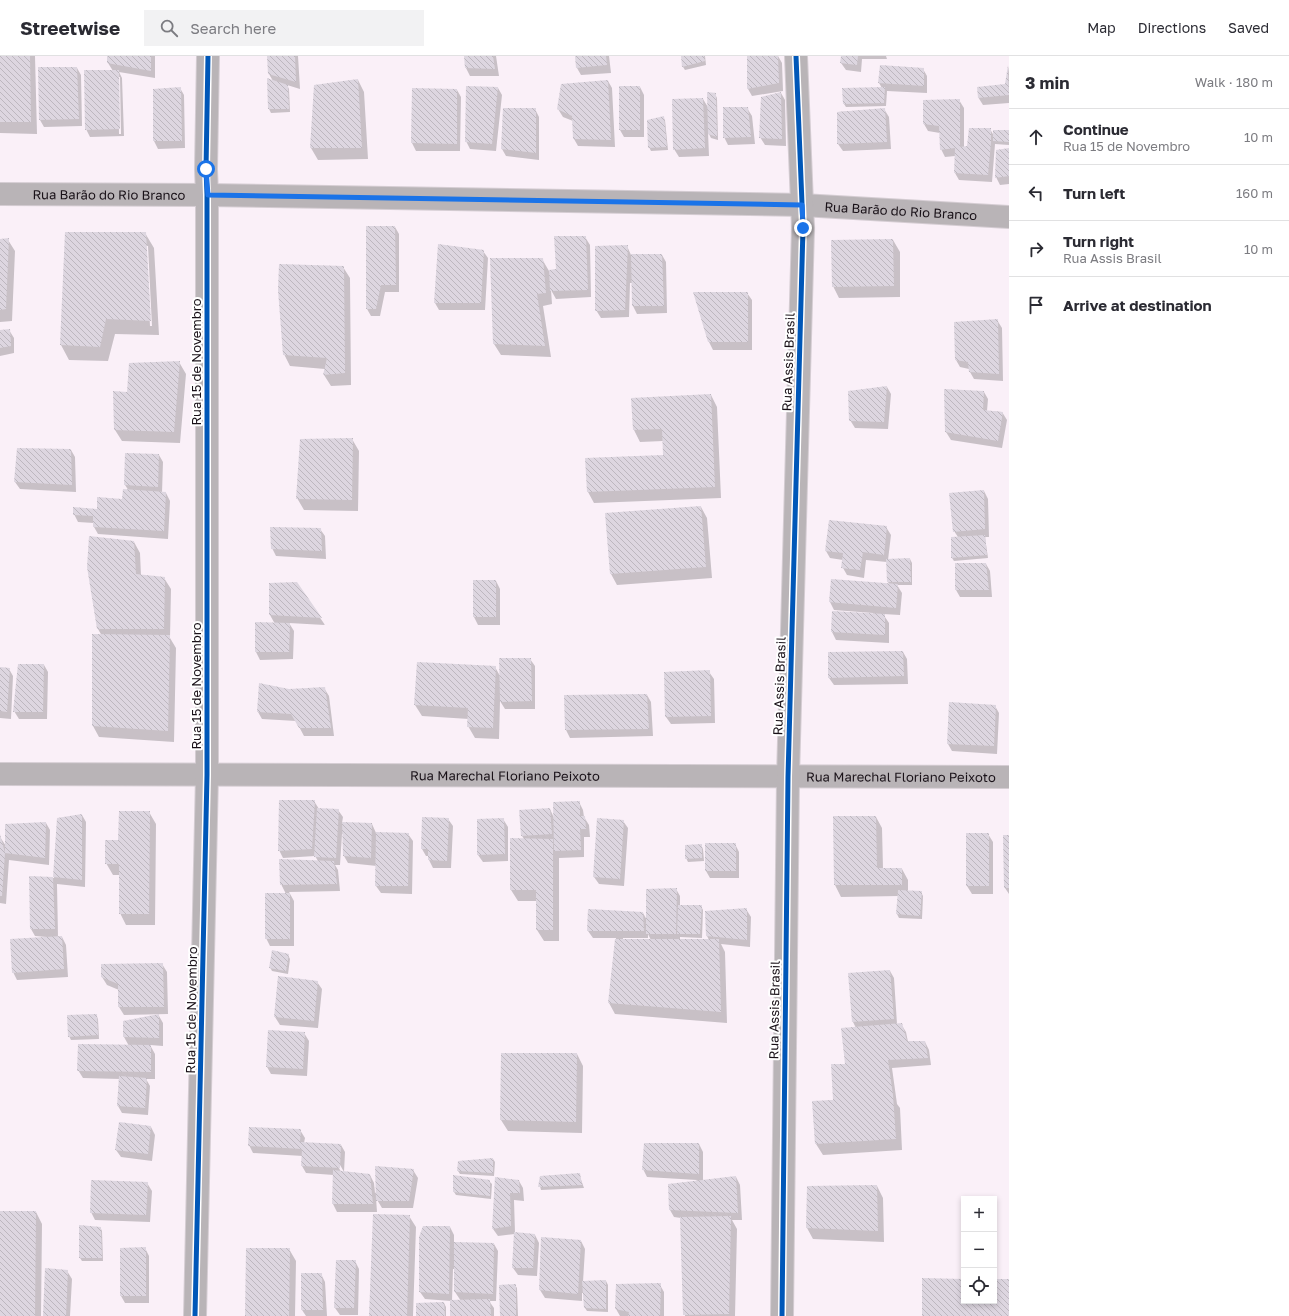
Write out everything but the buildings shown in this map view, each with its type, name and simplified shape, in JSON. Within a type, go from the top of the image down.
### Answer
[{"type":"street","name":"Rua 15 de Novembro","points":[[195,1316],[207,775],[208,195],[206,169],[208,56]]},
{"type":"street","name":"Rua Assis Brasil","points":[[782,1316],[788,777],[803,228],[796,56]]},
{"type":"street","name":"Rua Barão do Rio Branco","points":[[0,194],[208,195],[802,205],[1009,217]]},
{"type":"street","name":"Rua Marechal Floriano Peixoto","points":[[0,774],[1009,777]]},
{"type":"cycle path","points":[[195,1316],[207,775],[206,169],[208,56]]},
{"type":"cycle path","points":[[782,1316],[788,777],[803,228],[796,56]]},
{"type":"route","points":[[206,169],[208,195],[802,205],[803,228]]}]
